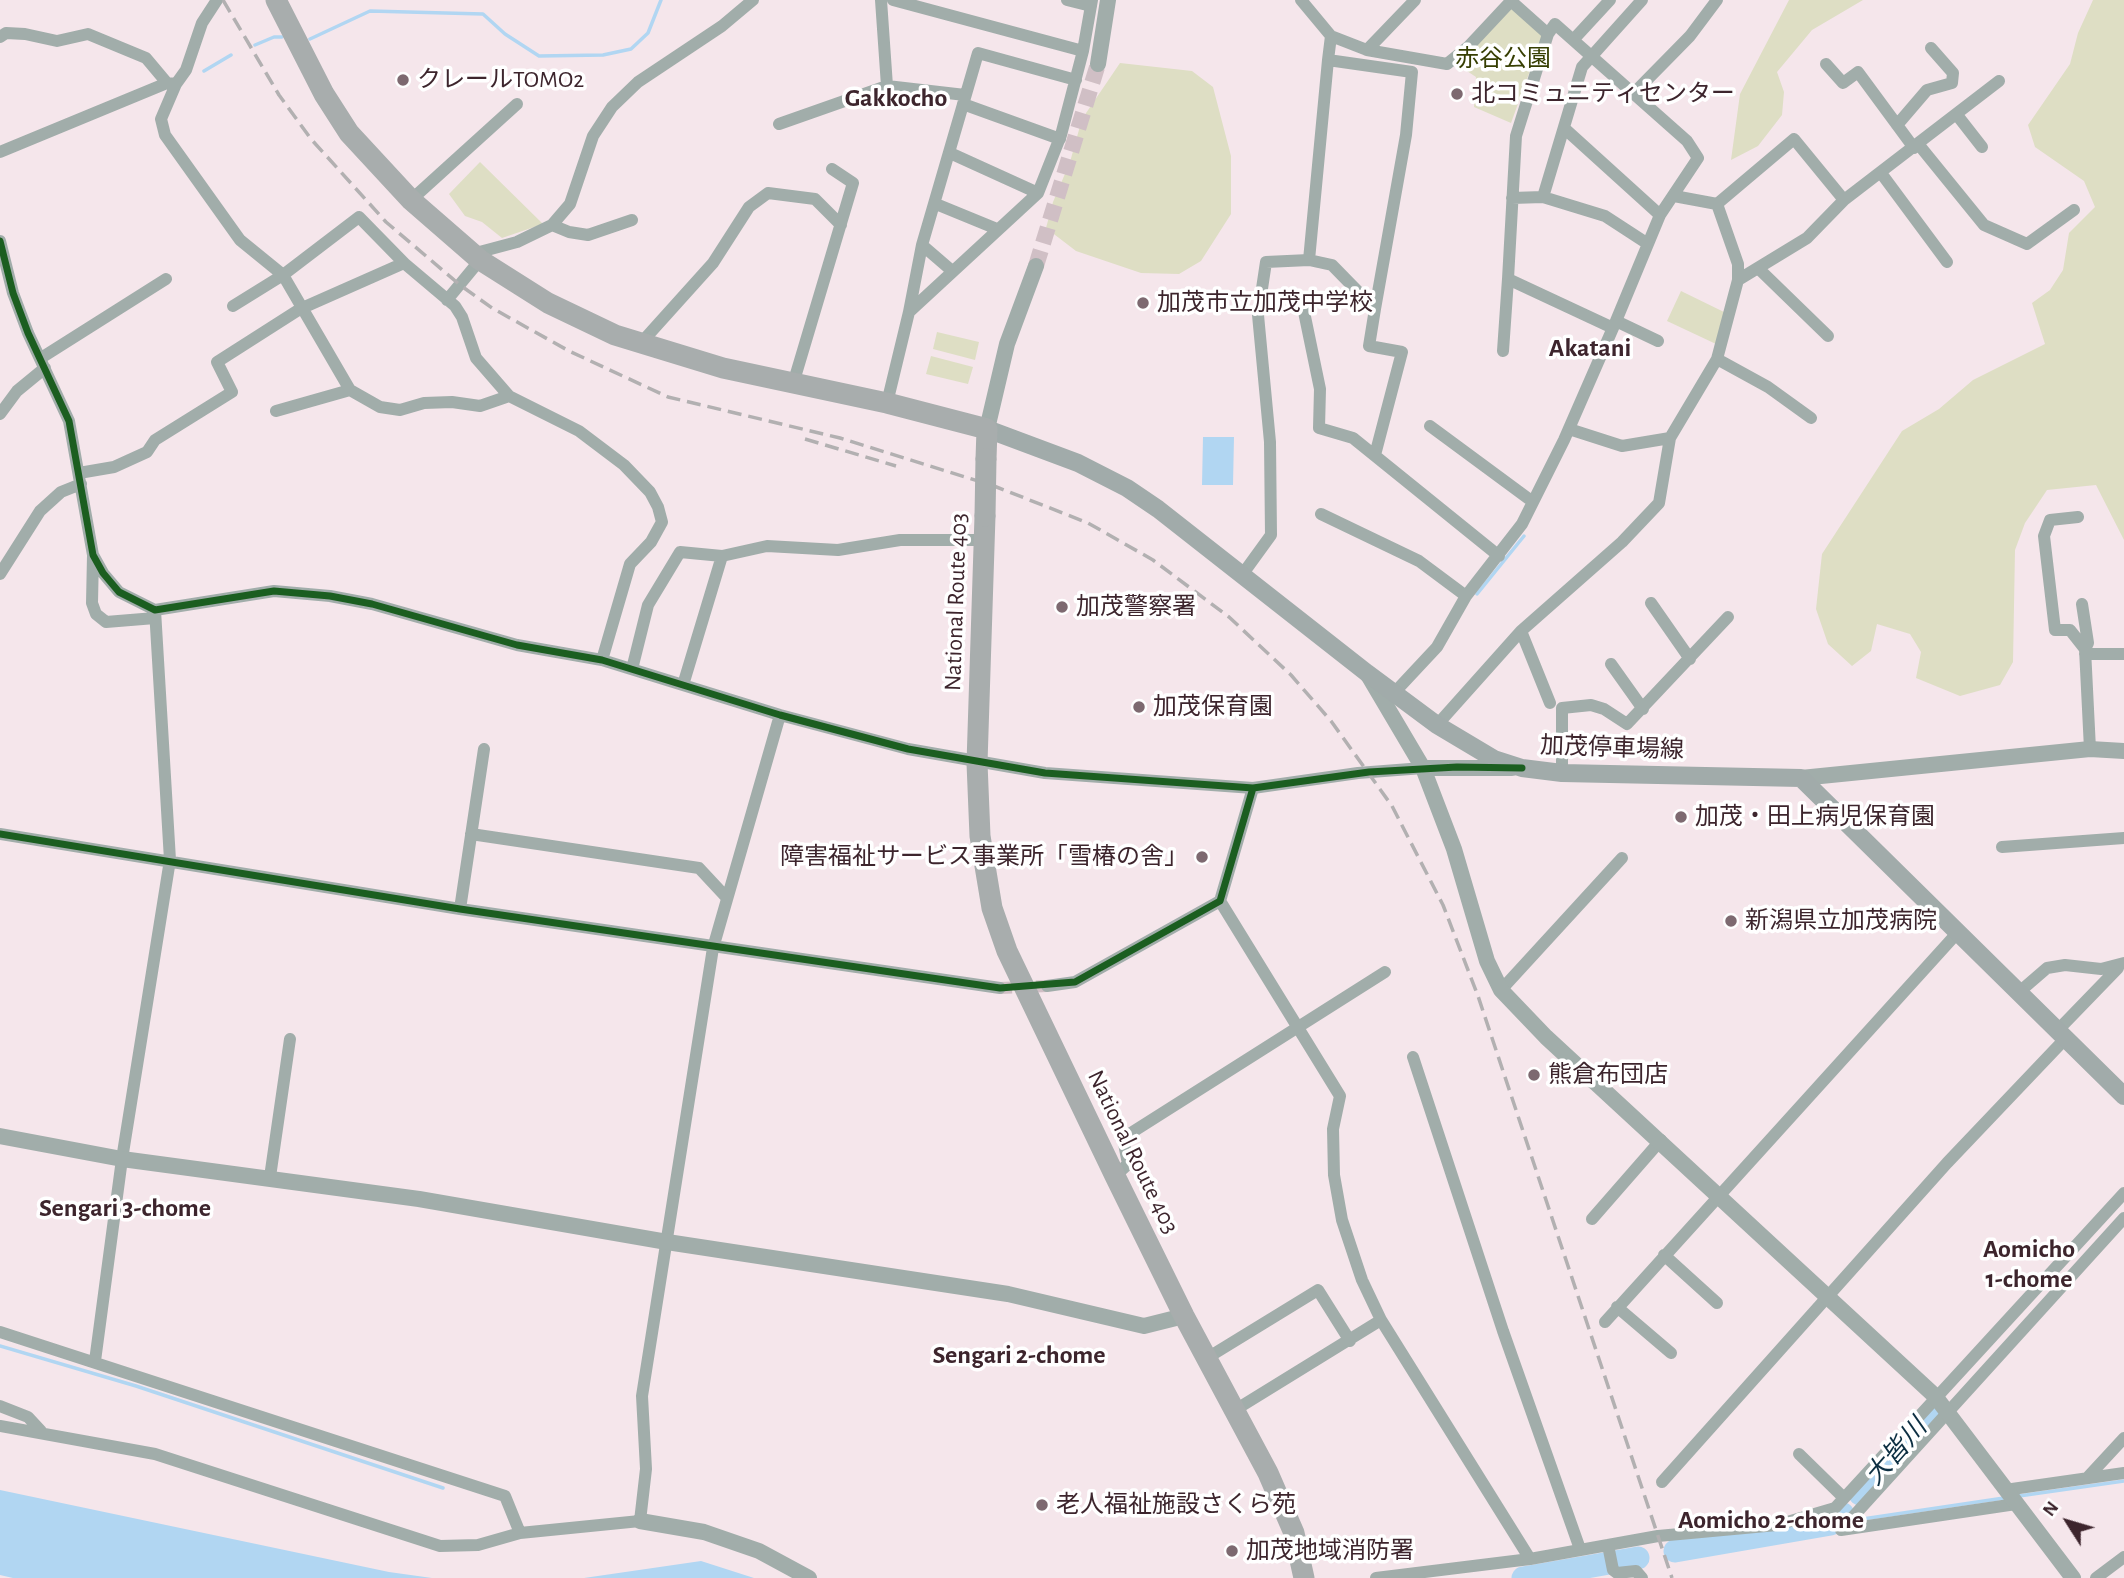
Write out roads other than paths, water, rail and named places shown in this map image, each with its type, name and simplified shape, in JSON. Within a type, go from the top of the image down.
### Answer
[{"type":"highway","points":[[276,0],[335,113],[363,150],[411,200],[476,257],[548,303],[615,335],[723,369],[887,403],[987,429]]},
{"type":"highway","name":"National Route 403","points":[[987,429],[977,763],[980,836],[992,908],[1007,951],[1115,1176],[1184,1316],[1268,1473],[1294,1533],[1304,1578]]},
{"type":"main road","name":"加茂停車場線","points":[[987,429],[1078,463],[1127,488],[1367,673],[1474,749],[1522,768],[1562,773],[1801,778]]},
{"type":"main road","points":[[1801,778],[2124,1096]]},
{"type":"street","points":[[0,152],[172,83],[186,70],[191,49],[217,0]]},
{"type":"street","points":[[447,300],[476,257],[552,225],[570,204],[593,136],[612,107],[638,82],[722,26],[753,0]]},
{"type":"street","points":[[881,0],[887,86]]},
{"type":"street","points":[[893,0],[1083,51]]},
{"type":"street","points":[[909,312],[951,270],[1038,193],[1060,139],[1083,51],[1091,3],[1067,0]]},
{"type":"street","points":[[1098,64],[1108,0]]},
{"type":"street","points":[[1367,50],[1415,0]]},
{"type":"street","points":[[1574,39],[1610,0]]},
{"type":"street","points":[[1543,197],[1582,67],[1642,0]]},
{"type":"street","points":[[1634,93],[1690,36],[1717,0]]},
{"type":"street","points":[[1310,3],[1331,36],[1367,50],[1447,64],[1468,47],[1511,1],[1548,34]]},
{"type":"street","points":[[1394,693],[1437,647],[1466,596],[1522,524],[1569,429],[1660,215],[1698,158],[1687,141],[1555,24],[1548,34],[1516,136],[1503,351]]},
{"type":"street","points":[[0,37],[6,33],[57,41],[88,34],[146,58],[172,83]]},
{"type":"street","points":[[1309,260],[1331,36]]},
{"type":"street","points":[[1897,125],[1927,90],[1952,83],[1953,73],[1931,48]]},
{"type":"street","points":[[887,403],[922,246],[978,53],[1076,80]]},
{"type":"street","points":[[1328,60],[1412,72],[1406,135],[1369,346],[1402,352],[1375,456]]},
{"type":"street","points":[[1826,64],[1843,83],[1858,72],[1897,125],[1984,225],[2027,244],[2074,210]]},
{"type":"street","points":[[1738,280],[1807,238],[1844,200],[1999,81]]},
{"type":"street","points":[[172,83],[162,119],[165,135],[240,240],[283,275],[300,309],[350,390],[380,407],[400,410],[424,403],[452,402],[480,406],[509,396]]},
{"type":"street","points":[[779,124],[887,86],[964,100],[1060,139]]},
{"type":"street","points":[[411,200],[517,104]]},
{"type":"street","points":[[1957,115],[1982,147]]},
{"type":"street","points":[[1564,128],[1660,215]]},
{"type":"street","points":[[1717,204],[1794,139],[1844,200]]},
{"type":"street","points":[[950,153],[1038,193]]},
{"type":"street","points":[[793,384],[853,183],[832,169]]},
{"type":"street","points":[[1881,173],[1947,262]]},
{"type":"street","points":[[641,343],[713,263],[749,207],[768,193],[815,199],[841,225]]},
{"type":"street","points":[[1674,196],[1717,204]]},
{"type":"street","points":[[1513,198],[1543,197],[1605,216],[1648,244]]},
{"type":"street","points":[[936,204],[997,229]]},
{"type":"street","points":[[1437,725],[1521,631],[1622,542],[1659,503],[1670,438],[1717,359],[1738,280],[1738,264],[1717,204]]},
{"type":"street","points":[[233,306],[283,275],[359,217],[463,317],[477,358],[509,396],[579,431],[624,465],[650,492],[662,522],[651,542],[630,564],[602,660]]},
{"type":"street","points":[[552,225],[569,232],[588,235],[632,220]]},
{"type":"street","points":[[0,241],[13,293],[69,421],[87,535],[93,555],[103,573],[119,592],[155,614]]},
{"type":"street","points":[[922,246],[951,270]]},
{"type":"street","points":[[1242,575],[1270,535],[1270,442],[1258,315],[1266,262],[1309,260],[1332,265],[1375,309]]},
{"type":"street","points":[[0,574],[40,511],[61,492],[80,478],[147,452],[155,439],[232,392],[217,362],[300,309],[404,263]]},
{"type":"street","points":[[987,429],[1007,344],[1036,265]]},
{"type":"street","points":[[1759,269],[1828,335]]},
{"type":"street","points":[[0,414],[16,391],[43,363],[166,279]]},
{"type":"street","points":[[1508,279],[1658,341]]},
{"type":"street","points":[[1303,307],[1320,389],[1319,428],[1353,438],[1499,556]]},
{"type":"street","points":[[1717,359],[1768,387],[1811,418]]},
{"type":"street","points":[[276,411],[350,390]]},
{"type":"street","points":[[1430,426],[1533,502]]},
{"type":"street","points":[[1569,429],[1622,446],[1670,438]]},
{"type":"street","points":[[1321,514],[1419,561],[1466,596]]},
{"type":"street","points":[[2078,517],[2050,520],[2043,536],[2055,630],[2070,630],[2085,652]]},
{"type":"street","points":[[632,669],[648,604],[680,552],[722,556],[767,546],[838,550],[900,540],[985,540]]},
{"type":"street","points":[[93,555],[92,603],[96,614],[106,622],[274,592],[309,593],[372,604],[517,645],[602,660],[780,715],[908,749],[977,763],[1045,773],[1253,788],[1358,773],[1423,768],[1522,768]]},
{"type":"street","points":[[683,685],[722,556]]},
{"type":"street","points":[[1651,603],[1690,659]]},
{"type":"street","points":[[2082,604],[2088,643],[2085,652],[2090,749]]},
{"type":"street","points":[[95,1361],[122,1159],[170,860],[155,614]]},
{"type":"street","points":[[1562,773],[1565,706],[1604,709],[1627,724],[1728,617]]},
{"type":"street","points":[[1521,631],[1550,702]]},
{"type":"street","points":[[2085,652],[2124,654]]},
{"type":"street","points":[[1611,664],[1643,709]]},
{"type":"street","points":[[1367,673],[1423,768],[1454,849],[1487,961],[1501,990],[1546,1037],[1720,1194],[1935,1396],[2073,1578]]},
{"type":"street","points":[[640,1521],[646,1469],[642,1396],[713,948],[780,715]]},
{"type":"street","points":[[460,909],[484,749]]},
{"type":"street","points":[[1801,778],[2090,749],[2124,751]]},
{"type":"street","points":[[1047,986],[1075,982],[1220,901],[1253,788]]},
{"type":"street","points":[[0,834],[713,948],[1000,988]]},
{"type":"street","points":[[471,834],[699,868],[726,898]]},
{"type":"street","points":[[2002,847],[2124,838]]},
{"type":"street","points":[[1501,990],[1622,858]]},
{"type":"street","points":[[1220,901],[1340,1096],[1333,1129],[1334,1175],[1342,1220],[1362,1280],[1381,1320],[1530,1559]]},
{"type":"street","points":[[1605,1322],[1959,931]]},
{"type":"street","points":[[2018,993],[2047,968],[2065,965],[2101,969],[2124,963]]},
{"type":"street","points":[[1662,1482],[2061,1035],[2107,976],[2124,963]]},
{"type":"street","points":[[1115,1176],[1128,1164],[1123,1138],[1385,972]]},
{"type":"street","points":[[270,1177],[290,1038]]},
{"type":"street","points":[[1413,1058],[1503,1331],[1580,1549]]},
{"type":"street","points":[[0,1136],[122,1159],[270,1177],[1008,1294],[1144,1326],[1184,1316]]},
{"type":"street","points":[[1592,1219],[1661,1140]]},
{"type":"street","points":[[1376,1578],[1530,1559],[1580,1549],[1611,1555],[1658,1536],[1777,1525],[1835,1508],[2124,1192]]},
{"type":"street","points":[[2016,1504],[1841,1530],[1853,1513],[2124,1218]]},
{"type":"street","points":[[1664,1255],[1717,1303]]},
{"type":"street","points":[[1207,1359],[1318,1290],[1350,1341]]},
{"type":"street","points":[[1617,1307],[1671,1353]]},
{"type":"street","points":[[1235,1410],[1381,1320]]},
{"type":"street","points":[[0,1332],[505,1496],[520,1533]]},
{"type":"street","points":[[0,1406],[29,1417],[41,1431]]},
{"type":"street","points":[[0,1426],[41,1431],[155,1454],[440,1546],[478,1545],[520,1533],[640,1521],[704,1532],[760,1551],[808,1578]]},
{"type":"street","points":[[2087,1478],[2124,1438]]},
{"type":"street","points":[[1799,1454],[1844,1499]]},
{"type":"street","points":[[2005,1490],[2124,1473]]},
{"type":"street","points":[[1611,1555],[1617,1573],[1636,1571],[1642,1578]]},
{"type":"street","points":[[2096,1578],[2124,1558]]},
{"type":"water","points":[[1203,437],[1234,437],[1233,485],[1202,485]]},
{"type":"water","points":[[0,1490],[389,1572],[432,1578],[13,1578],[0,1575]]},
{"type":"water","points":[[701,1561],[754,1578],[584,1578]]},
{"type":"waterway","points":[[310,39],[370,11],[483,14],[505,34],[539,56],[603,55],[631,49],[648,33],[661,0]]},
{"type":"waterway","points":[[255,45],[274,37],[282,37]]},
{"type":"waterway","points":[[204,71],[231,55]]},
{"type":"waterway","points":[[1477,594],[1524,536]]},
{"type":"waterway","points":[[0,1346],[136,1386],[443,1488]]},
{"type":"waterway","name":"大皆川","points":[[1860,1494],[1932,1411]]},
{"type":"waterway","points":[[2019,1496],[2124,1481]]},
{"type":"waterway","points":[[1856,1520],[2004,1498]]},
{"type":"waterway","name":"大皆川","points":[[1675,1551],[1831,1524],[1843,1514]]},
{"type":"waterway","name":"大皆川","points":[[1831,1524],[1841,1522]]},
{"type":"waterway","name":"大皆川","points":[[1523,1578],[1638,1558]]},
{"type":"tunnel","points":[[1036,266],[1098,64]]},
{"type":"tunnel","points":[[1000,988],[1047,986]]},
{"type":"railway","points":[[223,0],[279,95],[311,139],[386,222],[460,285],[492,308],[569,351],[668,397],[840,438],[994,486],[1088,523],[1153,560],[1229,617],[1291,675],[1331,721],[1392,806],[1443,905],[1478,996],[1672,1578]]},
{"type":"railway","points":[[805,439],[896,466]]},
{"type":"place","name":"クレールTOMO2","points":[[403,80]]},
{"type":"place","name":"北コミュニティセンター","points":[[1457,94]]},
{"type":"place","name":"加茂市立加茂中学校","points":[[1143,303]]},
{"type":"place","name":"加茂警察署","points":[[1062,607]]},
{"type":"place","name":"加茂保育園","points":[[1139,707]]},
{"type":"place","name":"加茂・田上病児保育園","points":[[1681,817]]},
{"type":"place","name":"障害福祉サービス事業所「雪椿の舎」","points":[[1202,857]]},
{"type":"place","name":"新潟県立加茂病院","points":[[1731,921]]},
{"type":"place","name":"熊倉布団店","points":[[1534,1075]]},
{"type":"place","name":"老人福祉施設さくら苑","points":[[1042,1505]]},
{"type":"place","name":"加茂地域消防署","points":[[1232,1551]]},
{"type":"district","name":"Gakkocho","points":[[896,98]]},
{"type":"district","name":"Akatani","points":[[1590,348]]},
{"type":"district","name":"Sengari 3-chome","points":[[125,1208]]},
{"type":"district","name":"Aomicho 1-chome","points":[[2029,1264]]},
{"type":"district","name":"Sengari 2-chome","points":[[1019,1355]]},
{"type":"district","name":"Aomicho 2-chome","points":[[1771,1520]]},
{"type":"park label","name":"赤谷公園","points":[[1503,59]]}]
